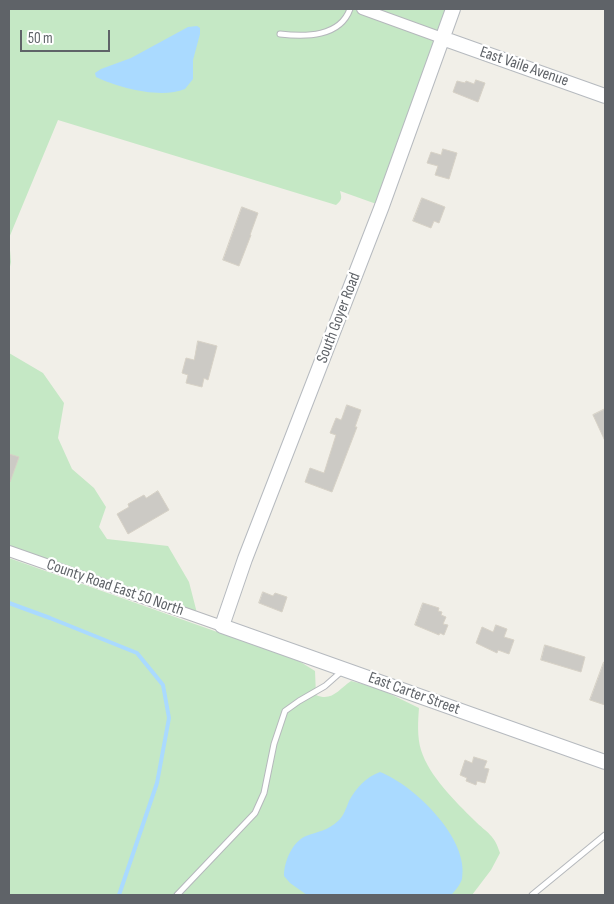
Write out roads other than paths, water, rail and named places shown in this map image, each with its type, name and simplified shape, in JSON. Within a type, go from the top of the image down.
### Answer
[{"type":"street","points":[[362,9],[442,38]]},
{"type":"street","name":"South Goyer Road","points":[[222,626],[245,559],[382,206],[453,9]]},
{"type":"street","name":"East Vaile Avenue","points":[[442,38],[605,96]]},
{"type":"street","name":"County Road East 50 North","points":[[9,551],[222,626]]},
{"type":"street","name":"East Carter Street","points":[[222,626],[605,762]]},
{"type":"lane","points":[[280,34],[302,35],[320,33],[334,28],[347,19],[350,9]]},
{"type":"lane","points":[[177,895],[255,814],[264,793],[274,744],[285,711],[325,686],[344,669]]},
{"type":"lane","points":[[532,895],[605,835]]},
{"type":"water","points":[[197,26],[200,28],[200,34],[193,60],[193,79],[185,89],[164,93],[140,91],[116,85],[96,77],[95,73],[101,69],[131,58],[188,27]]},
{"type":"water","points":[[380,772],[394,779],[423,801],[449,831],[462,863],[462,879],[456,890],[451,895],[307,895],[290,883],[284,876],[285,865],[290,853],[301,839],[331,827],[342,817],[358,787],[370,777]]},
{"type":"waterway","points":[[9,603],[137,653],[163,685],[169,718],[157,783],[119,895]]}]
